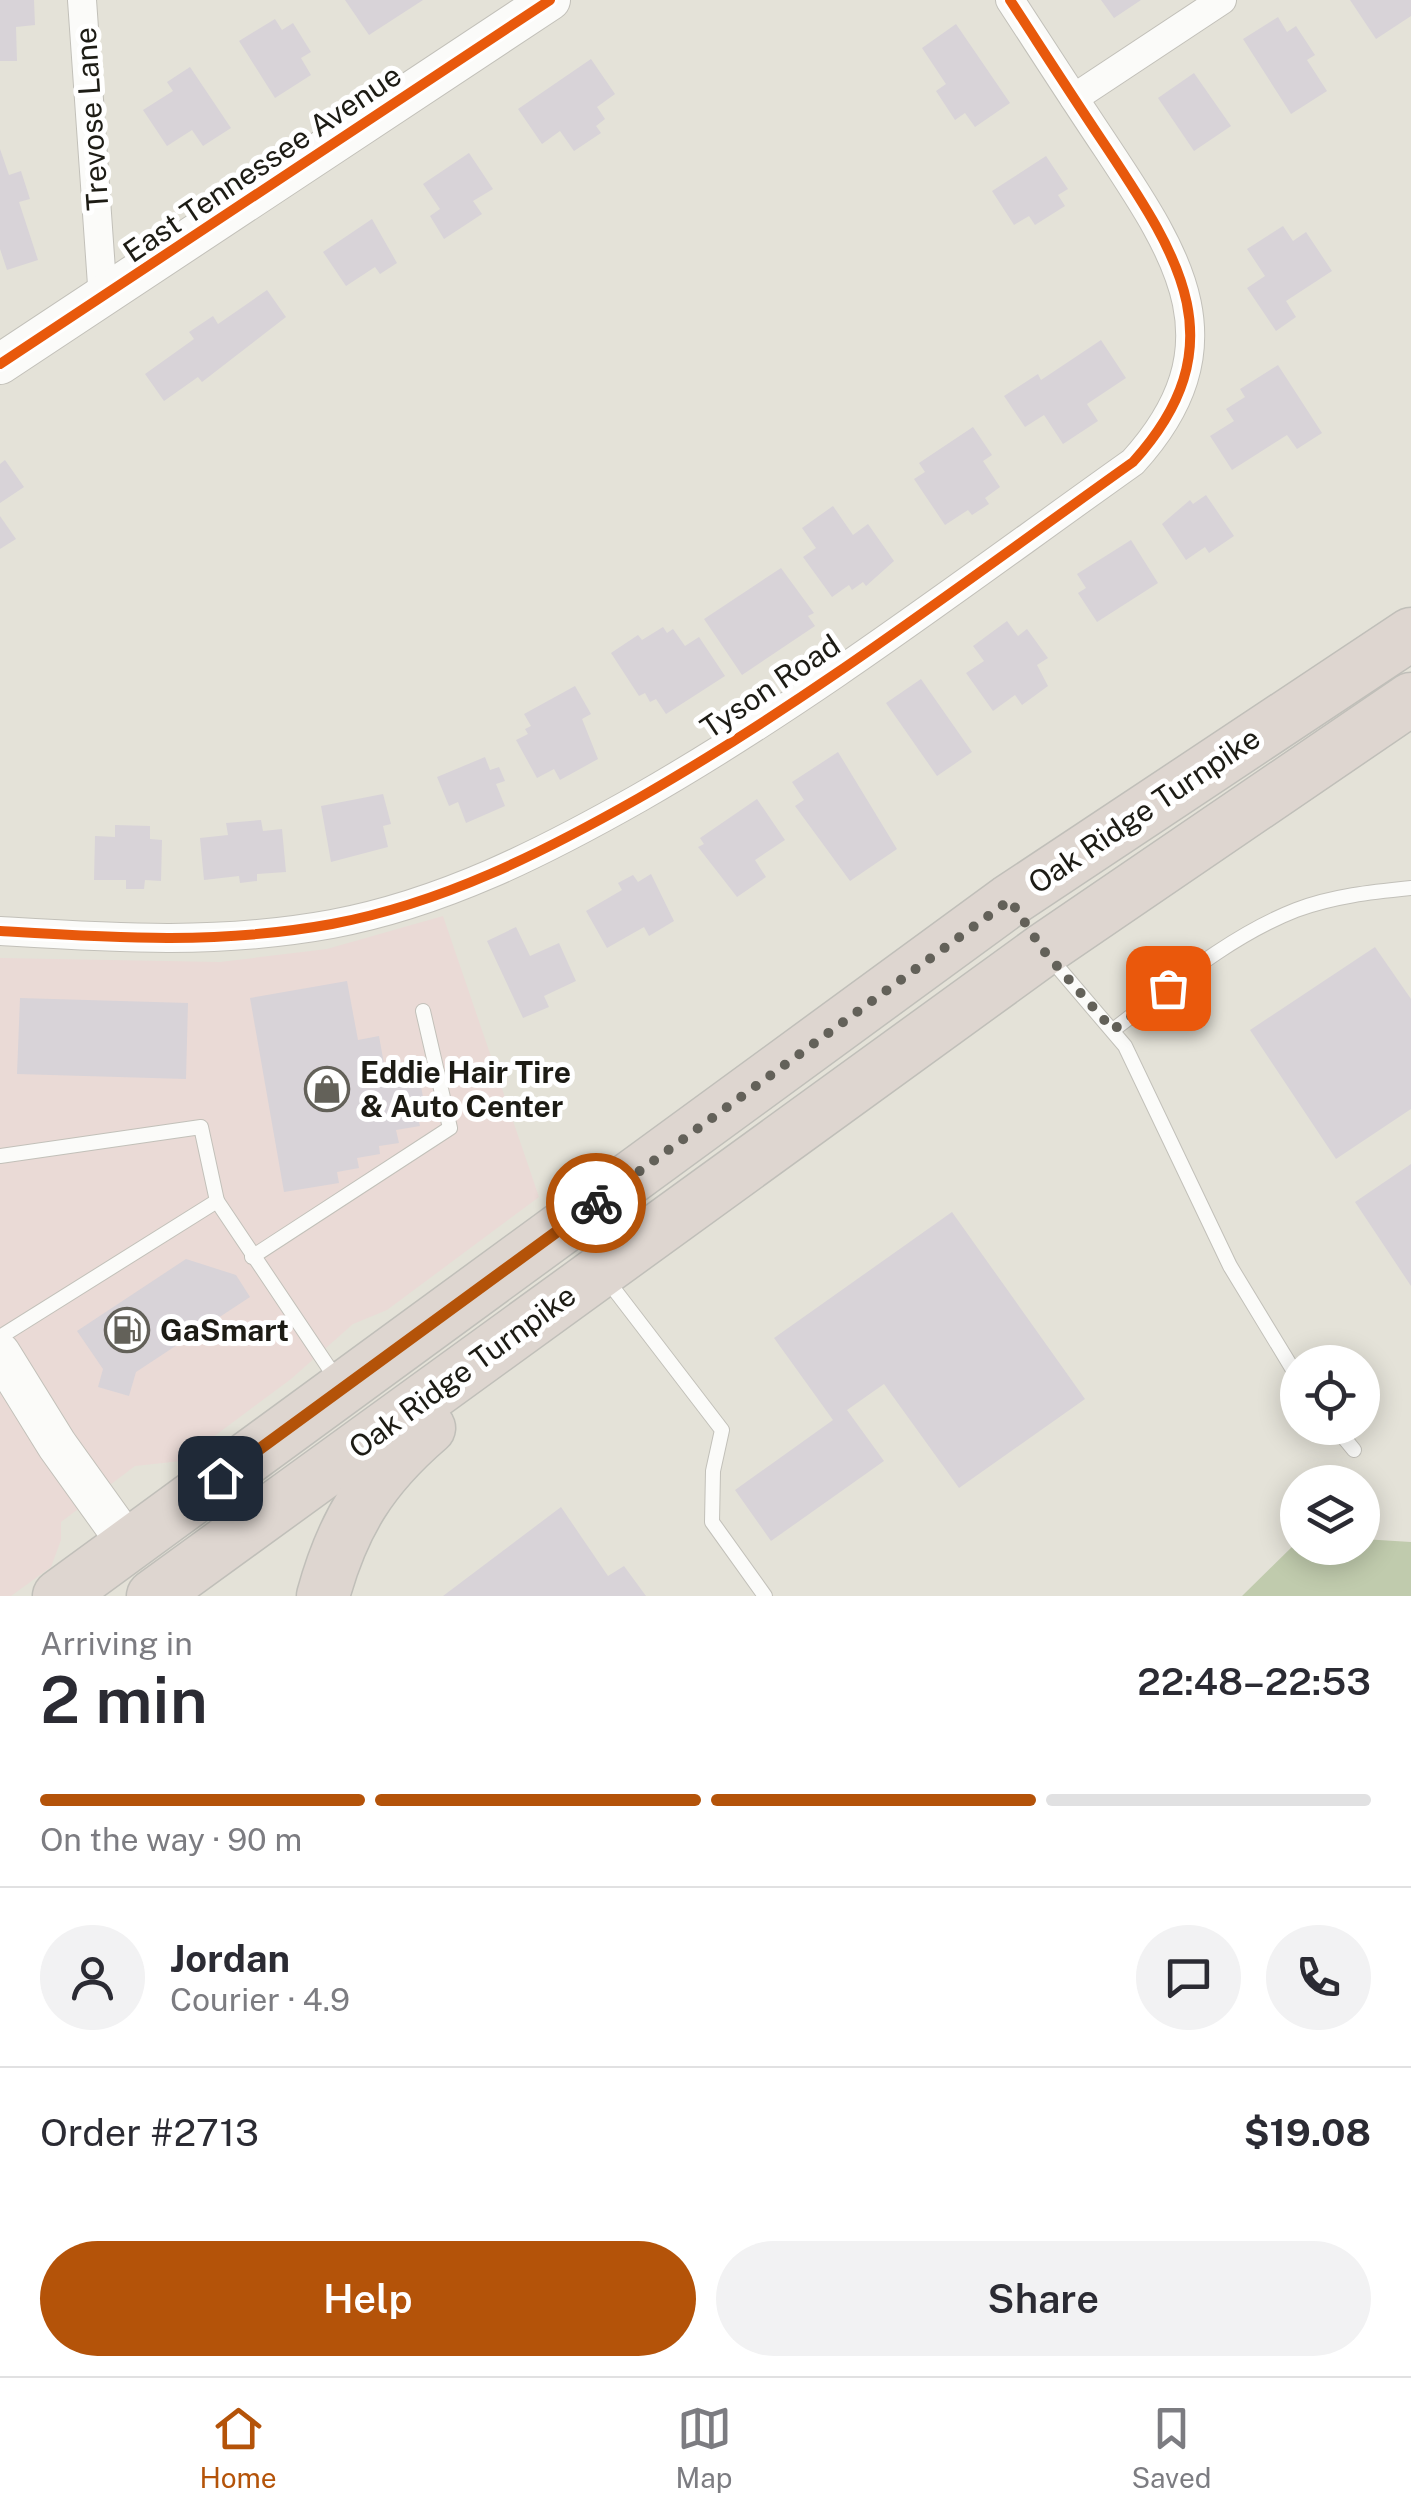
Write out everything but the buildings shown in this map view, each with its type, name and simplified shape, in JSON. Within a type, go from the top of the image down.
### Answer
[{"type":"highway","name":"Oak Ridge Turnpike","points":[[58,1596],[1010,900],[1411,634]]},
{"type":"highway","name":"Oak Ridge Turnpike","points":[[161,1594],[546,1309],[1043,950],[1411,699]]},
{"type":"highway","points":[[1010,900],[1043,950]]},
{"type":"highway","points":[[566,1225],[600,1271]]},
{"type":"highway","points":[[323,1596],[336,1551],[385,1466],[462,1400],[546,1309]]},
{"type":"highway","points":[[128,1544],[161,1594]]},
{"type":"street","name":"Trevose Lane","points":[[82,0],[103,299]]},
{"type":"street","name":"East Tennessee Avenue","points":[[0,364],[550,0]]},
{"type":"street","name":"Tyson Road","points":[[0,931],[175,942],[336,923],[453,891],[578,833],[712,756],[1134,462],[1164,428],[1179,397],[1191,329],[1184,281],[1161,230],[1010,0]]},
{"type":"street","points":[[1074,98],[1222,0]]},
{"type":"street","points":[[0,1353],[57,1445],[128,1544]]},
{"type":"lane","points":[[1113,1030],[1195,968],[1294,910],[1332,899],[1411,888]]},
{"type":"lane","points":[[1043,950],[1113,1030],[1148,1087],[1230,1266],[1280,1348]]},
{"type":"lane","points":[[252,1256],[450,1128],[423,1011]]},
{"type":"lane","points":[[0,1156],[201,1127],[217,1201],[342,1388]]},
{"type":"lane","points":[[0,1337],[217,1201]]},
{"type":"lane","points":[[600,1271],[722,1430],[713,1471],[712,1522],[765,1596]]},
{"type":"lane","points":[[1350,1445],[1354,1450]]},
{"type":"shaded area","points":[[443,916],[539,1197],[387,1310],[353,1324],[291,1379],[181,1461],[135,1466],[61,1522],[61,1540],[51,1567],[11,1596],[0,1596],[0,958],[220,962],[327,949]]},
{"type":"green space","points":[[1380,1540],[1411,1542],[1411,1596],[1242,1596],[1280,1559],[1280,1565],[1380,1565]]},
{"type":"cycle path","points":[[0,364],[550,0]]},
{"type":"cycle path","points":[[0,931],[166,938],[289,931],[373,915],[491,874],[639,798],[766,720],[1133,462],[1165,420],[1184,379],[1190,341],[1187,303],[1157,227],[1010,0]]},
{"type":"way so far","points":[[596,1203],[1010,900],[1043,950],[1113,1030],[1168,988]]},
{"type":"place","name":"Eddie Hair Tire & Auto Center","points":[[327,1089]]},
{"type":"place","name":"GaSmart","points":[[127,1330]]},
{"type":"route","points":[[220,1478],[596,1203]]}]
